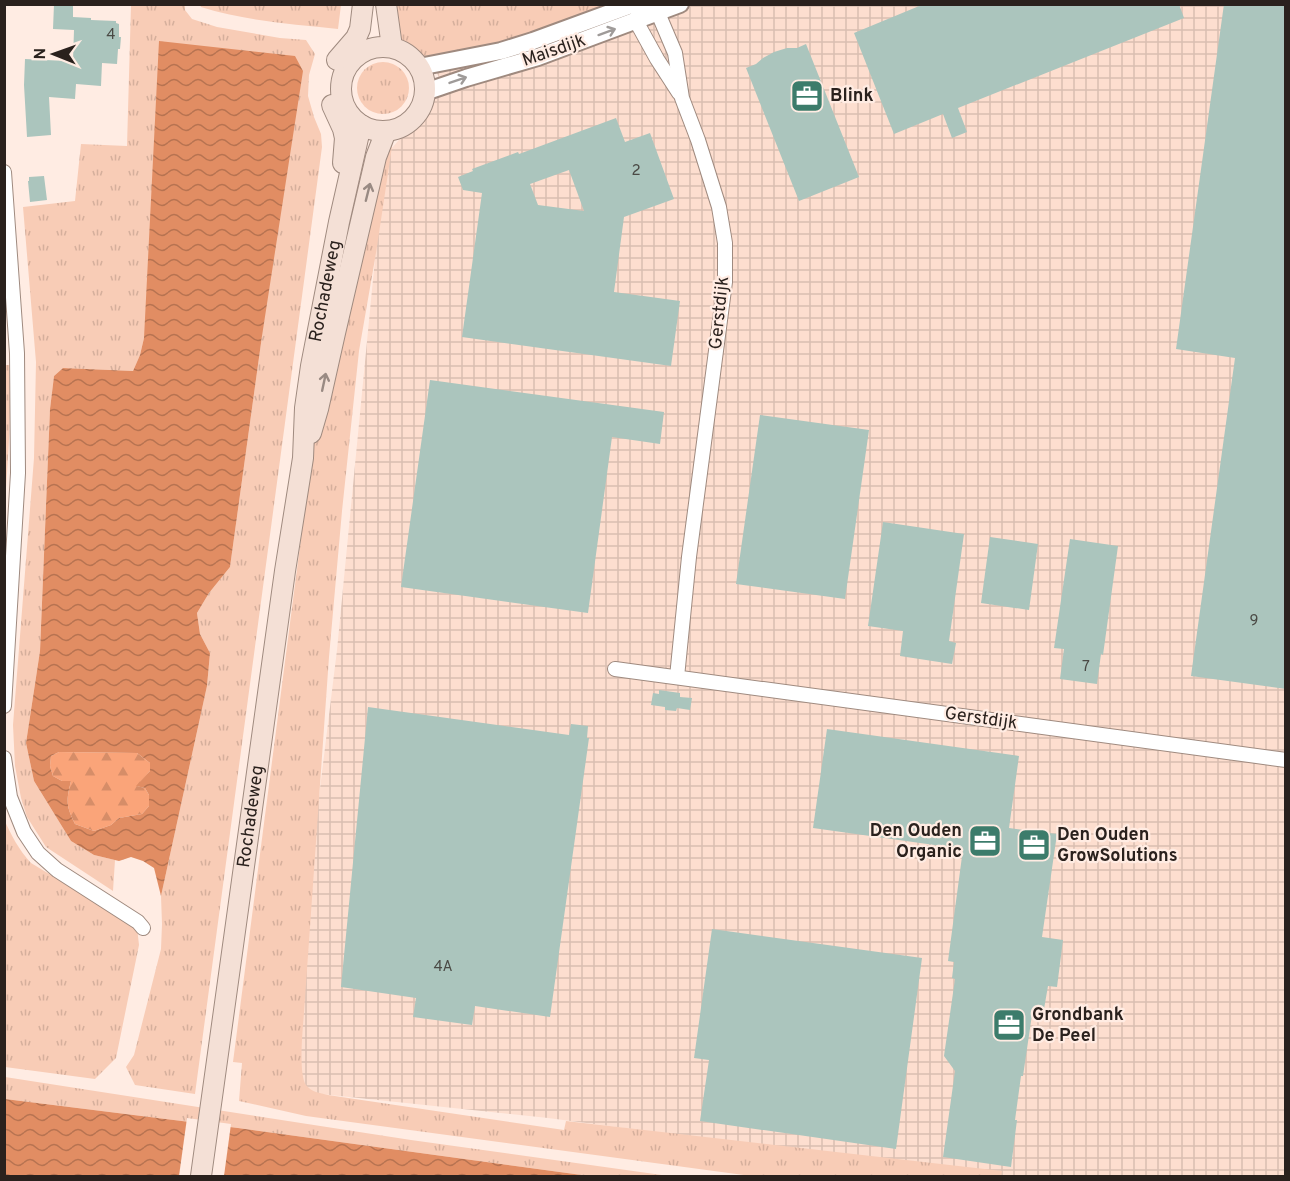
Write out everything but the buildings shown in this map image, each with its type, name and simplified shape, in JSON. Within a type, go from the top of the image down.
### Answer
[{"type":"main road","points":[[339,222],[345,138],[331,104],[329,85],[335,63],[356,38],[360,29],[363,4]]},
{"type":"main road","points":[[369,4],[370,48]]},
{"type":"main road","points":[[386,4],[392,47]]},
{"type":"main road","points":[[392,47],[403,51],[419,67],[424,79],[425,92],[421,106],[413,119],[402,127],[386,131],[372,130],[354,120],[345,107],[341,84],[346,69],[356,56],[370,48],[392,47]]},
{"type":"main road","name":"Rochadeweg","points":[[201,1176],[285,571],[303,458],[310,366],[361,125]]},
{"type":"main road","name":"Rochadeweg","points":[[303,458],[318,409],[376,157],[386,131]]},
{"type":"street","points":[[635,13],[640,4]]},
{"type":"street","name":"Maisdijk","points":[[419,67],[501,51],[635,13],[680,4]]},
{"type":"street","name":"Gerstdijk","points":[[651,9],[675,53],[682,98]]},
{"type":"street","name":"Maisdijk","points":[[425,92],[538,57],[635,13]]},
{"type":"street","name":"Gerstdijk","points":[[635,13],[657,59],[682,98],[719,207],[725,243],[725,282],[688,557],[677,677]]},
{"type":"street","points":[[4,172],[17,353],[18,473],[4,706]]},
{"type":"street","name":"Gerstdijk","points":[[615,669],[1286,760]]},
{"type":"street","points":[[4,758],[10,797],[24,832],[38,853],[57,870],[138,922],[143,928]]},
{"type":"shaded area","points":[[405,5],[1285,5],[1285,1176],[972,1176],[968,1173],[548,1118],[283,1090],[337,650],[385,156],[444,88]]},
{"type":"green space","points":[[601,4],[604,10],[497,48],[431,59],[414,53],[402,42],[396,33],[392,5]]},
{"type":"green space","points":[[131,5],[185,5],[185,10],[192,19],[217,27],[306,40],[315,54],[309,75],[308,96],[321,134],[322,147],[195,1094],[135,1085],[126,1067],[134,1055],[161,949],[161,896],[207,686],[210,653],[200,634],[197,613],[209,593],[230,567],[262,336],[144,338],[133,371],[63,368],[54,376],[50,409],[40,651],[26,743],[34,781],[71,841],[94,855],[115,860],[113,891],[46,847],[27,817],[15,766],[13,725],[34,458],[36,362],[23,207],[75,201],[81,144],[127,146]]},
{"type":"green space","points":[[200,5],[341,5],[338,29],[252,19],[218,12]]},
{"type":"green space","points":[[383,62],[397,66],[405,74],[409,88],[405,102],[397,110],[383,114],[369,110],[361,102],[357,88],[361,74],[369,66]]},
{"type":"green space","points":[[393,140],[359,351],[342,511],[329,657],[302,1039],[302,1071],[306,1085],[313,1091],[328,1095],[564,1130],[566,1121],[1002,1171],[1001,1176],[751,1176],[306,1116],[239,1101],[242,1063],[233,1062],[313,446],[385,147]]},
{"type":"green space","points":[[5,365],[9,365],[10,400],[5,503]]},
{"type":"green space","points":[[59,752],[137,753],[150,763],[150,771],[137,786],[145,788],[149,795],[149,806],[142,814],[119,818],[111,825],[94,831],[75,824],[68,803],[71,781],[62,781],[53,776],[50,766],[51,756]]},
{"type":"green space","points":[[4,819],[16,842],[31,863],[137,927],[139,945],[116,1058],[95,1079],[5,1067]]},
{"type":"green space","points":[[5,1077],[411,1140],[669,1176],[589,1176],[5,1099]]},
{"type":"water","points":[[159,41],[295,56],[303,71],[262,336],[230,567],[209,593],[197,613],[200,634],[210,653],[207,686],[161,896],[154,868],[143,861],[131,857],[119,861],[94,855],[71,841],[34,781],[26,743],[40,651],[50,409],[54,376],[63,368],[133,371],[144,338]],"holes":[[[59,752],[137,753],[150,763],[150,771],[136,786],[145,788],[149,795],[149,806],[142,814],[119,818],[111,825],[94,831],[75,824],[68,803],[71,781],[62,781],[53,776],[50,766],[51,756]]]},
{"type":"water","points":[[5,1099],[238,1128],[589,1176],[5,1176]]},
{"type":"pier","points":[[187,1118],[231,1124],[224,1176],[179,1176]]},
{"type":"place","name":"Blink","points":[[807,96]]},
{"type":"place","name":"Den Ouden Organic","points":[[985,841]]},
{"type":"place","name":"Den Ouden GrowSolutions","points":[[1034,845]]},
{"type":"place","name":"Grondbank De Peel","points":[[1009,1025]]}]
